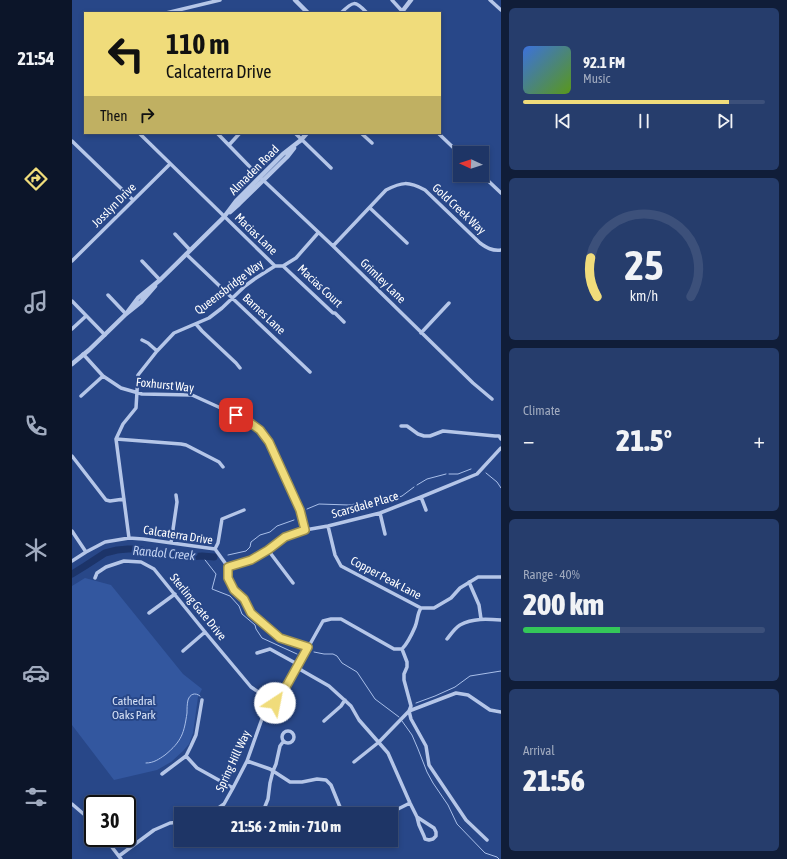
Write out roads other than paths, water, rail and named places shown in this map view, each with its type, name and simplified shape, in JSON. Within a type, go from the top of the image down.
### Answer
[{"type":"street","points":[[170,12],[220,0]]},
{"type":"street","points":[[295,0],[307,12]]},
{"type":"street","points":[[392,0],[402,12],[411,0]]},
{"type":"street","points":[[490,0],[501,10]]},
{"type":"street","points":[[342,12],[350,4],[355,3],[360,4],[366,12]]},
{"type":"street","name":"Macias Lane","points":[[140,134],[274,266]]},
{"type":"street","points":[[218,134],[250,167]]},
{"type":"street","points":[[229,145],[239,134]]},
{"type":"street","points":[[296,134],[331,168]]},
{"type":"street","name":"Almaden Road","points":[[72,364],[105,335],[126,314],[138,298],[160,280],[224,216],[239,204],[262,179],[287,157],[306,134]]},
{"type":"street","points":[[363,134],[372,143]]},
{"type":"street","points":[[439,134],[453,147]]},
{"type":"street","points":[[72,140],[132,200]]},
{"type":"street","name":"Josslyn Drive","points":[[72,261],[170,164]]},
{"type":"street","name":"Grimley Lane","points":[[262,179],[492,400]]},
{"type":"street","points":[[489,182],[501,193]]},
{"type":"street","name":"Gold Creek Way","points":[[333,246],[386,190],[406,183],[416,185],[425,190],[488,249],[501,250]]},
{"type":"street","points":[[370,208],[407,243]]},
{"type":"street","name":"Queensbridge Way","points":[[116,439],[123,424],[136,408],[138,375],[157,350],[174,333],[208,318],[222,308],[245,286],[274,266],[283,266],[296,258],[318,233]]},
{"type":"street","points":[[176,234],[190,250]]},
{"type":"street","name":"Barnes Lane","points":[[186,254],[310,372]]},
{"type":"street","points":[[142,262],[160,280]]},
{"type":"street","name":"Macias Court","points":[[283,266],[344,322]]},
{"type":"street","points":[[108,295],[126,314]]},
{"type":"street","points":[[72,301],[105,335]]},
{"type":"street","points":[[421,333],[449,303]]},
{"type":"street","points":[[72,328],[86,316]]},
{"type":"street","points":[[196,324],[240,368]]},
{"type":"street","points":[[142,340],[157,350]]},
{"type":"street","name":"Almaden Road","points":[[72,361],[83,354]]},
{"type":"street","name":"Foxhurst Way","points":[[83,354],[103,376],[121,388],[142,394],[192,395],[245,419],[260,430],[269,442],[300,510],[305,530]]},
{"type":"street","points":[[81,396],[103,376]]},
{"type":"street","points":[[401,426],[407,426],[418,434],[424,436],[430,436],[443,431],[499,436],[501,439]]},
{"type":"street","points":[[128,538],[116,439],[186,445],[219,462],[224,467]]},
{"type":"street","name":"Scarsdale Place","points":[[228,567],[251,560],[268,550],[285,537],[305,530],[380,513],[477,474],[501,448]]},
{"type":"street","points":[[72,456],[106,500],[124,499]]},
{"type":"street","points":[[171,543],[177,502],[176,495]]},
{"type":"street","points":[[421,497],[426,510]]},
{"type":"street","points":[[215,549],[218,543],[222,519],[244,510]]},
{"type":"street","points":[[380,513],[385,534]]},
{"type":"street","name":"Copper Peak Lane","points":[[328,526],[335,555],[341,566],[421,608],[434,608],[451,598],[460,588],[478,577],[501,577]]},
{"type":"street","points":[[72,531],[86,552]]},
{"type":"street","name":"Calcaterra Drive","points":[[72,561],[105,542],[128,538],[215,549],[228,567],[228,578],[234,590],[244,599],[251,613],[280,638],[308,647]]},
{"type":"street","points":[[268,550],[293,583]]},
{"type":"street","name":"Sterling Gate Drive","points":[[95,578],[97,573],[106,567],[124,562],[141,562],[154,569],[251,687],[275,703]]},
{"type":"street","points":[[469,582],[479,605],[481,619]]},
{"type":"street","points":[[149,613],[175,594]]},
{"type":"street","points":[[421,608],[418,612],[416,626],[402,649],[407,662],[404,680],[411,706],[409,711],[411,718],[426,746],[430,765],[466,820],[487,840]]},
{"type":"street","name":"Spring Hill Way","points":[[220,807],[224,804],[247,761],[263,716],[282,694],[323,622],[331,619],[341,620],[394,649],[402,649]]},
{"type":"street","points":[[447,639],[454,630],[461,625],[481,619],[501,620]]},
{"type":"street","points":[[183,651],[205,632]]},
{"type":"street","points":[[257,653],[270,649],[299,665],[302,670],[329,686],[351,706],[358,720],[388,753],[410,803],[418,817],[419,825],[424,836],[426,839],[433,839],[436,836],[434,828],[418,817]]},
{"type":"street","points":[[354,762],[379,742],[409,711],[456,693],[468,695],[490,710],[501,712]]},
{"type":"street","points":[[162,774],[186,756],[196,735],[202,700]]},
{"type":"street","points":[[324,721],[341,706],[345,700]]},
{"type":"street","points":[[265,807],[268,799],[273,771],[280,746],[283,742]]},
{"type":"street","points":[[186,756],[197,768],[233,788]]},
{"type":"street","points":[[247,761],[270,769],[290,782],[302,782],[317,779],[326,780],[331,785],[340,807]]},
{"type":"street","points":[[398,809],[410,803]]},
{"type":"street","points":[[72,804],[84,814]]},
{"type":"street","points":[[112,847],[120,857],[154,830],[174,823]]},
{"type":"waterway","name":"Randol Creek","points":[[449,474],[458,474],[471,469]]},
{"type":"waterway","name":"Randol Creek","points":[[486,473],[497,482],[501,488]]},
{"type":"waterway","name":"Randol Creek","points":[[417,485],[427,479],[446,474]]},
{"type":"waterway","name":"Randol Creek","points":[[307,509],[319,504],[349,505],[368,502],[375,504],[386,502],[402,496],[414,487]]},
{"type":"waterway","name":"Randol Creek","points":[[228,555],[246,551],[250,547],[251,542],[260,535],[270,532],[277,526],[294,520]]},
{"type":"waterway","name":"Randol Creek","points":[[72,574],[105,553],[117,550],[135,549],[189,557],[214,557]]},
{"type":"waterway","points":[[202,556],[216,574],[212,589],[230,596],[239,606],[242,614],[255,625],[262,638],[297,654]]},
{"type":"waterway","points":[[314,652],[333,654],[337,656],[342,663],[357,672],[375,699],[399,717]]},
{"type":"waterway","points":[[416,703],[455,687],[470,676],[501,671]]},
{"type":"waterway","points":[[146,763],[152,762],[165,755],[179,741],[186,720],[187,703],[189,698],[191,695],[195,694],[200,696]]},
{"type":"waterway","points":[[402,721],[412,735],[427,772],[448,805],[457,824],[485,853],[499,859]]},
{"type":"park label","name":"Cathedral Oaks Park","points":[[134,708]]}]
